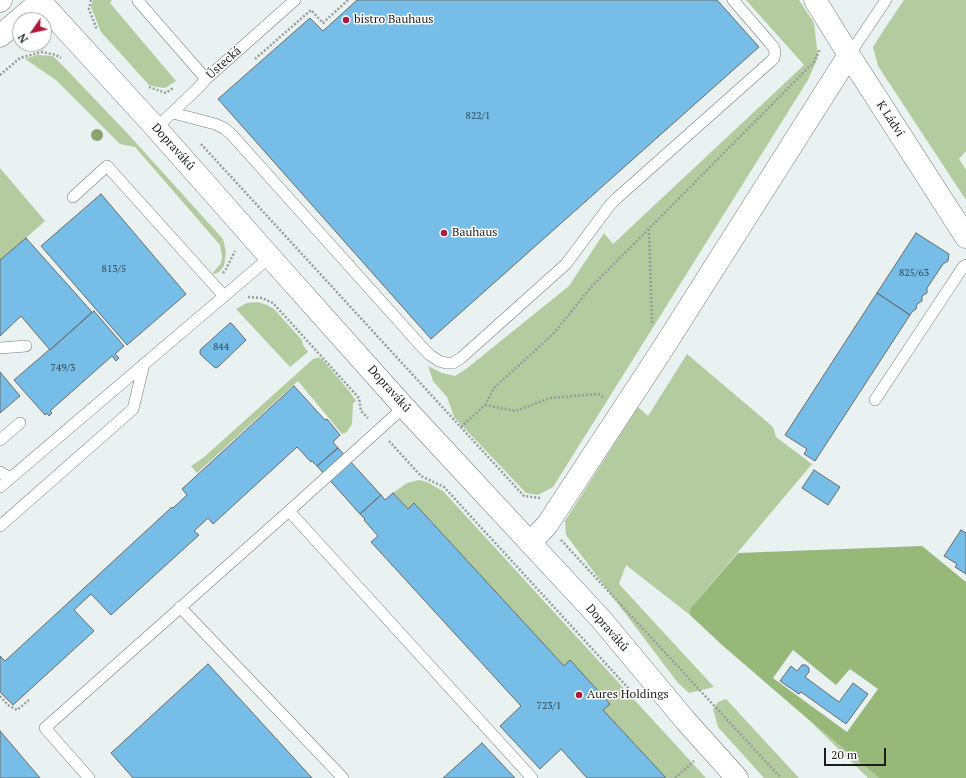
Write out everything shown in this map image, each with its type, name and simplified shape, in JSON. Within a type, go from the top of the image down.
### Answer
[{"type":"street","points":[[0,36],[41,0]]},
{"type":"street","name":"Dopraváků","points":[[41,0],[404,407],[600,618],[685,720],[737,778]]},
{"type":"street","name":"K Ládví","points":[[815,0],[966,237]]},
{"type":"street","points":[[530,543],[547,525],[660,352],[849,55]]},
{"type":"lane","name":"Ústecká","points":[[156,128],[206,79],[295,0]]},
{"type":"lane","points":[[173,113],[216,124],[224,128],[232,135],[430,355],[439,361],[446,363],[453,362],[461,358],[566,264],[610,205],[617,198],[774,58],[774,48],[733,0]]},
{"type":"lane","points":[[849,55],[886,0]]},
{"type":"lane","points":[[138,1],[206,79]]},
{"type":"lane","points":[[72,197],[107,166],[224,296]]},
{"type":"lane","points":[[0,487],[270,257]]},
{"type":"lane","points":[[875,400],[963,267],[966,265]]},
{"type":"lane","points":[[0,348],[26,346]]},
{"type":"lane","points":[[0,526],[133,409],[144,364]]},
{"type":"lane","points":[[89,778],[44,728],[404,407]]},
{"type":"lane","points":[[0,440],[20,423]]},
{"type":"lane","points":[[0,472],[10,478]]},
{"type":"lane","points":[[289,511],[532,778]]},
{"type":"lane","points":[[180,607],[343,778]]},
{"type":"path","points":[[461,427],[486,405],[494,388],[553,334],[592,286],[814,62],[820,49]]},
{"type":"path","points":[[0,76],[20,58],[42,52],[56,55],[66,62]]},
{"type":"path","points":[[224,296],[232,304],[247,297],[262,298],[273,303],[359,398],[361,411],[378,430],[421,476],[444,488],[630,691]]},
{"type":"path","points":[[486,405],[516,411],[550,398],[598,394],[605,398]]},
{"type":"path","points":[[547,525],[781,778]]},
{"type":"path","points":[[0,696],[8,705],[16,710],[29,700]]},
{"type":"path","points":[[675,778],[694,760]]},
{"type":"green space","points":[[93,0],[112,0],[110,3],[176,81],[165,88],[149,85],[101,32],[91,7]]},
{"type":"green space","points":[[746,0],[799,0],[814,23],[818,57],[808,80],[553,487],[538,495],[526,493],[454,417],[447,397],[433,381],[428,366],[442,373],[455,376],[466,369],[569,286],[604,233],[613,244],[804,65]]},
{"type":"green space","points":[[904,0],[966,0],[966,151],[959,159],[966,170],[966,200],[878,66],[873,47]]},
{"type":"green space","points":[[37,55],[53,56],[129,135],[223,239],[226,252],[224,266],[219,272],[212,274],[221,263],[222,256],[220,245],[135,147],[120,144],[56,80],[25,59]]},
{"type":"green space","points":[[0,168],[45,221],[0,261]]},
{"type":"green space","points":[[258,302],[274,309],[302,340],[303,345],[308,352],[290,367],[236,309],[247,303]]},
{"type":"green space","points":[[687,354],[773,427],[776,437],[812,464],[690,609],[690,615],[626,565],[619,584],[714,687],[689,693],[678,683],[566,535],[565,521],[638,407],[648,416]]},
{"type":"green space","points":[[316,358],[323,360],[356,401],[353,403],[352,424],[347,432],[342,434],[298,381],[197,473],[191,466],[203,458],[313,359]]},
{"type":"green space","points":[[419,480],[427,482],[443,491],[706,778],[666,778],[603,710],[610,704],[570,661],[564,666],[414,503],[408,509],[393,493],[407,483]]},
{"type":"green space","points":[[922,546],[966,582],[966,778],[879,778],[722,645],[690,615],[690,609],[738,553]],"holes":[[[793,650],[836,685],[850,669],[878,689],[847,732],[773,678]]]},
{"type":"green space","points":[[726,699],[799,778],[764,778],[718,727],[713,709],[718,702]]},
{"type":"green space","points":[[809,720],[879,778],[868,778]]},
{"type":"building","name":"Bauhaus","points":[[357,0],[717,0],[759,47],[431,339],[218,99],[310,18],[323,31]]},
{"type":"building","points":[[101,194],[186,294],[127,345],[41,246]]},
{"type":"building","points":[[916,233],[949,254],[948,261],[943,264],[927,288],[927,293],[922,296],[922,301],[917,304],[916,309],[910,315],[877,293]]},
{"type":"building","points":[[26,238],[92,312],[50,350],[21,316],[0,336],[0,260]]},
{"type":"building","points":[[877,293],[910,315],[815,461],[804,454],[807,449],[785,435]]},
{"type":"building","points":[[94,311],[124,346],[115,354],[119,358],[116,361],[112,356],[50,411],[52,413],[49,416],[47,413],[45,415],[14,380]]},
{"type":"building","points":[[230,323],[246,340],[216,368],[200,354],[200,351]]},
{"type":"building","points":[[0,372],[20,396],[0,413]]},
{"type":"building","points":[[294,386],[325,420],[327,419],[340,435],[333,442],[338,448],[317,466],[312,461],[311,462],[297,447],[213,524],[208,518],[194,531],[199,535],[111,615],[91,594],[74,610],[94,631],[13,705],[0,692],[0,656],[5,661],[172,507],[173,508],[187,495],[182,489]]},
{"type":"building","points":[[338,448],[381,495],[360,514],[317,466]]},
{"type":"building","points":[[814,470],[840,487],[828,505],[802,488]]},
{"type":"building","points":[[393,493],[408,509],[414,503],[564,666],[570,660],[610,704],[603,710],[666,778],[587,778],[561,749],[540,769],[500,726],[521,706],[371,542],[378,536],[360,514],[381,495],[385,500]]},
{"type":"building","points":[[961,530],[966,533],[966,574],[955,567],[957,564],[944,556]]},
{"type":"building","points":[[208,664],[312,778],[133,778],[111,753]]},
{"type":"building","points":[[802,665],[806,665],[809,668],[809,672],[805,677],[839,702],[853,683],[868,694],[846,724],[801,692],[799,694],[780,681],[791,666],[797,671]]},
{"type":"building","points":[[0,731],[40,778],[0,778]]},
{"type":"building","points":[[482,743],[515,778],[443,778]]},
{"type":"place","name":"bistro Bauhaus","points":[[346,20]]},
{"type":"place","name":"Bauhaus","points":[[444,233]]},
{"type":"place","name":"Aures Holdings","points":[[579,695]]}]
